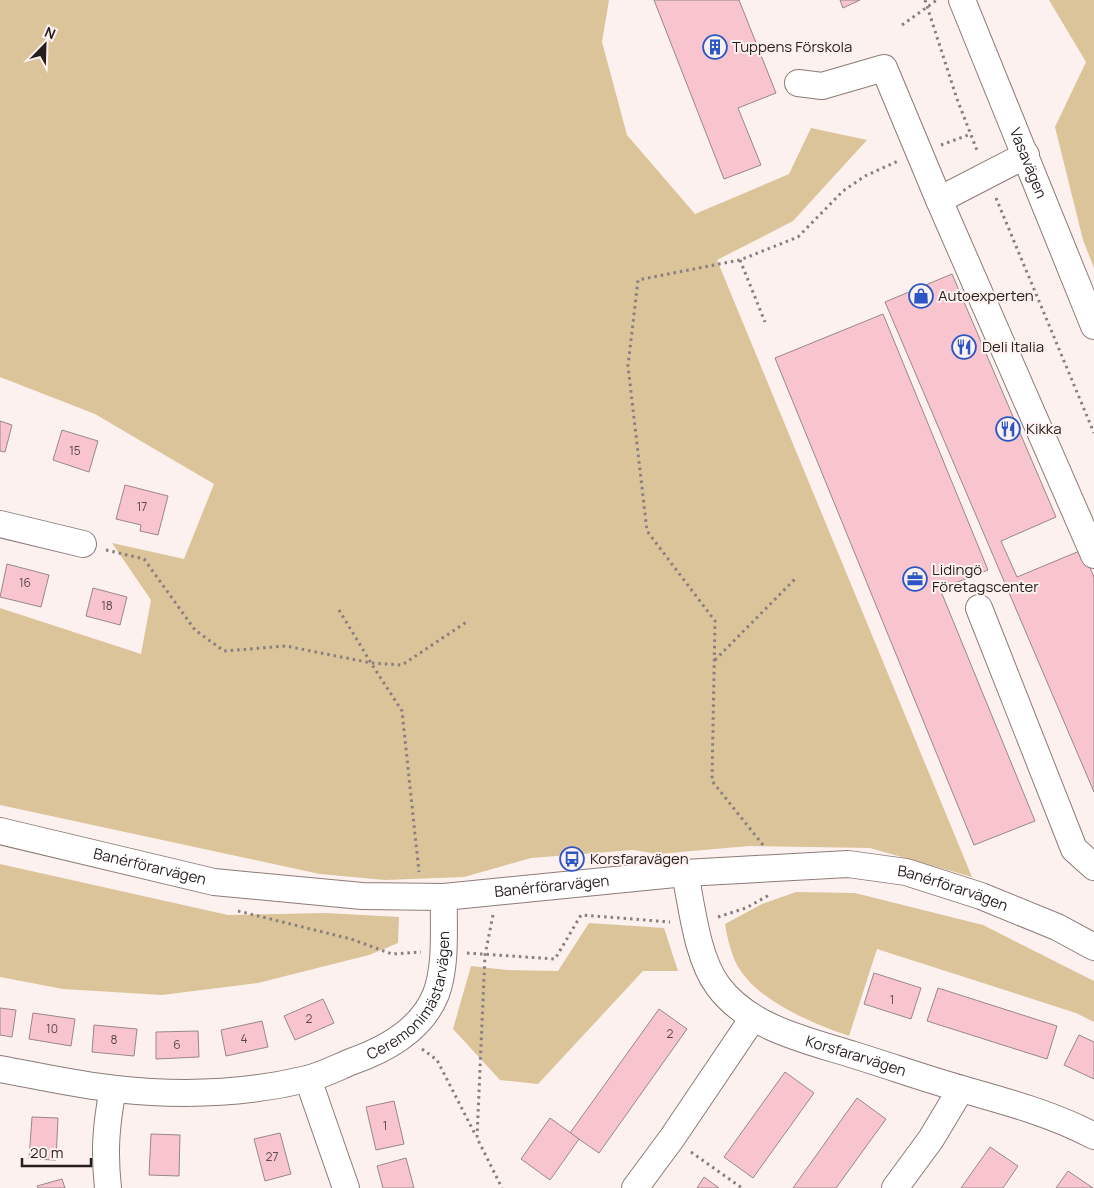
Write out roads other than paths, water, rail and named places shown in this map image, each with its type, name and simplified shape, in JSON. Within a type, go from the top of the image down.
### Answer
[{"type":"street","name":"Vasavägen","points":[[962,0],[1094,326]]},
{"type":"street","points":[[798,83],[822,86],[884,68],[939,200],[1094,556]]},
{"type":"street","points":[[939,200],[1026,155]]},
{"type":"street","points":[[0,524],[83,544]]},
{"type":"street","points":[[979,608],[1074,849],[1094,867]]},
{"type":"street","name":"Banérförarvägen","points":[[0,831],[214,882],[362,896],[433,897],[685,873],[848,864],[906,872],[981,896],[1057,927],[1094,947]]},
{"type":"street","name":"Korsfararvägen","points":[[685,873],[695,924],[704,955],[716,984],[728,999],[753,1018],[794,1036],[961,1089],[1014,1103],[1094,1136]]},
{"type":"street","name":"Ceremonimästarvägen","points":[[0,1069],[113,1089],[167,1094],[221,1092],[308,1079],[373,1054],[404,1035],[421,1020],[435,995],[443,969],[442,950],[433,897]]},
{"type":"street","points":[[635,1188],[672,1138],[753,1018]]},
{"type":"street","points":[[308,1079],[346,1188]]},
{"type":"street","points":[[108,1188],[105,1162],[106,1128],[113,1089]]},
{"type":"street","points":[[895,1188],[931,1139],[961,1089]]},
{"type":"place","name":"Tuppens Förskola","points":[[715,47]]},
{"type":"place","name":"Autoexperten","points":[[921,296]]},
{"type":"place","name":"Deli Italia","points":[[964,347]]},
{"type":"place","name":"Kikka","points":[[1008,429]]},
{"type":"place","name":"Lidingö Företagscenter","points":[[915,579]]},
{"type":"place","name":"Korsfaravägen","points":[[572,859]]}]
